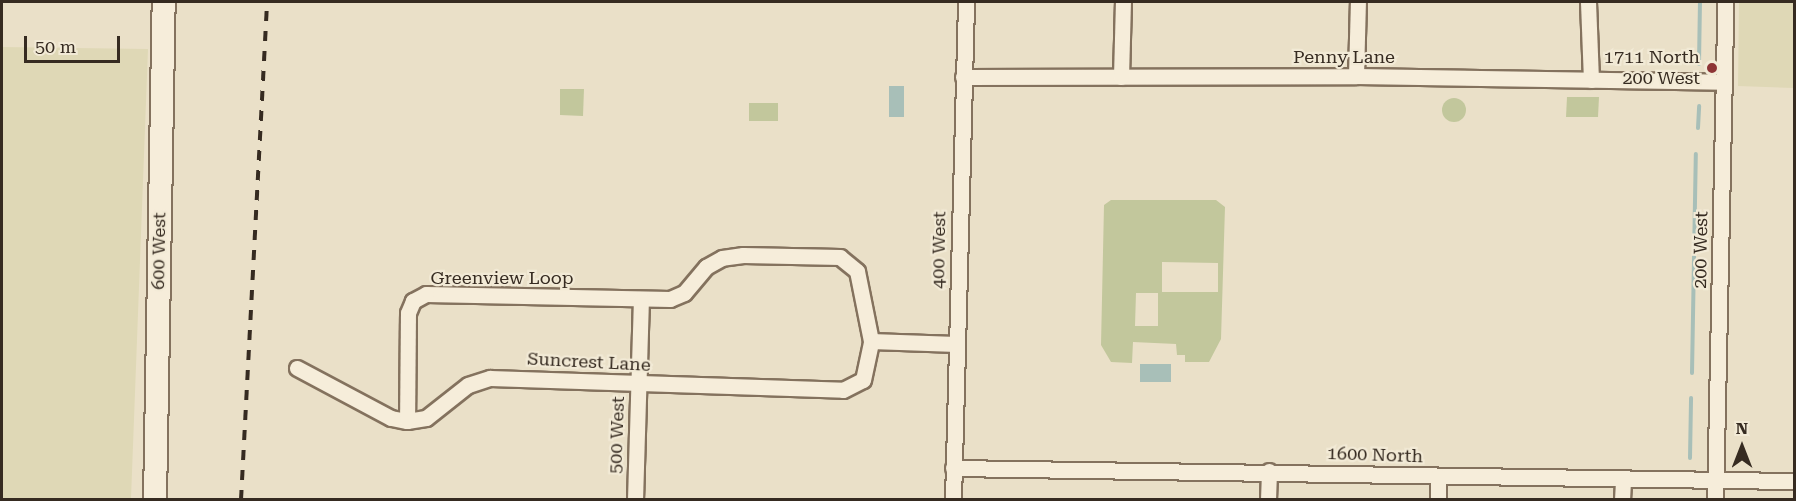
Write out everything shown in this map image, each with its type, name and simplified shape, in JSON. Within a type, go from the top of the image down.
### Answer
[{"type":"street","name":"600 West","points":[[154,500],[164,2]]},
{"type":"street","name":"400 West","points":[[953,500],[966,2]]},
{"type":"street","points":[[1121,77],[1123,2]]},
{"type":"street","points":[[1356,76],[1358,2]]},
{"type":"street","points":[[1588,2],[1591,80]]},
{"type":"street","name":"200 West","points":[[1715,500],[1725,2]]},
{"type":"street","name":"Penny Lane","points":[[963,77],[1356,76],[1724,82]]},
{"type":"street","name":"Greenview Loop","points":[[407,421],[408,313],[413,301],[426,294],[670,299],[684,293],[706,267],[722,258],[840,257],[857,272],[871,341]]},
{"type":"street","name":"500 West","points":[[635,500],[641,299]]},
{"type":"street","points":[[871,341],[956,344]]},
{"type":"street","name":"Suncrest Lane","points":[[407,421],[426,418],[468,384],[490,378],[605,380],[638,385],[843,390],[863,380],[871,341]]},
{"type":"street","points":[[297,368],[391,418],[407,421]]},
{"type":"street","name":"1600 North","points":[[953,468],[1269,471],[1623,480],[1794,481]]},
{"type":"street","points":[[1268,500],[1269,471]]},
{"type":"street","points":[[1438,476],[1438,500]]},
{"type":"street","points":[[1622,500],[1623,480]]},
{"type":"shaded area","points":[[1739,2],[1794,2],[1794,88],[1738,86]]},
{"type":"shaded area","points":[[2,47],[148,49],[131,499],[2,499]]},
{"type":"green space","points":[[560,89],[584,89],[583,116],[560,115]]},
{"type":"green space","points":[[1567,97],[1599,97],[1598,117],[1566,117]]},
{"type":"green space","points":[[1449,98],[1459,98],[1466,105],[1466,115],[1459,122],[1449,122],[1442,115],[1442,105]]},
{"type":"green space","points":[[749,103],[778,103],[778,121],[749,121]]},
{"type":"green space","points":[[1111,200],[1216,200],[1225,207],[1221,339],[1209,362],[1185,362],[1185,355],[1177,355],[1176,344],[1133,342],[1132,363],[1111,362],[1101,345],[1104,205]],"holes":[[[1162,262],[1218,263],[1218,292],[1162,292]],[[1136,293],[1158,293],[1158,326],[1135,326]]]},
{"type":"water","points":[[889,86],[904,86],[904,117],[889,117]]},
{"type":"water","points":[[1140,364],[1171,364],[1171,382],[1140,382]]},
{"type":"waterway","points":[[1699,64],[1700,2]]},
{"type":"waterway","points":[[1698,128],[1699,106]]},
{"type":"waterway","points":[[1692,373],[1696,154]]},
{"type":"waterway","points":[[1690,458],[1691,398]]},
{"type":"railway","points":[[241,500],[267,2]]},
{"type":"place","name":"1711 North 200 West","points":[[1712,68]]}]
